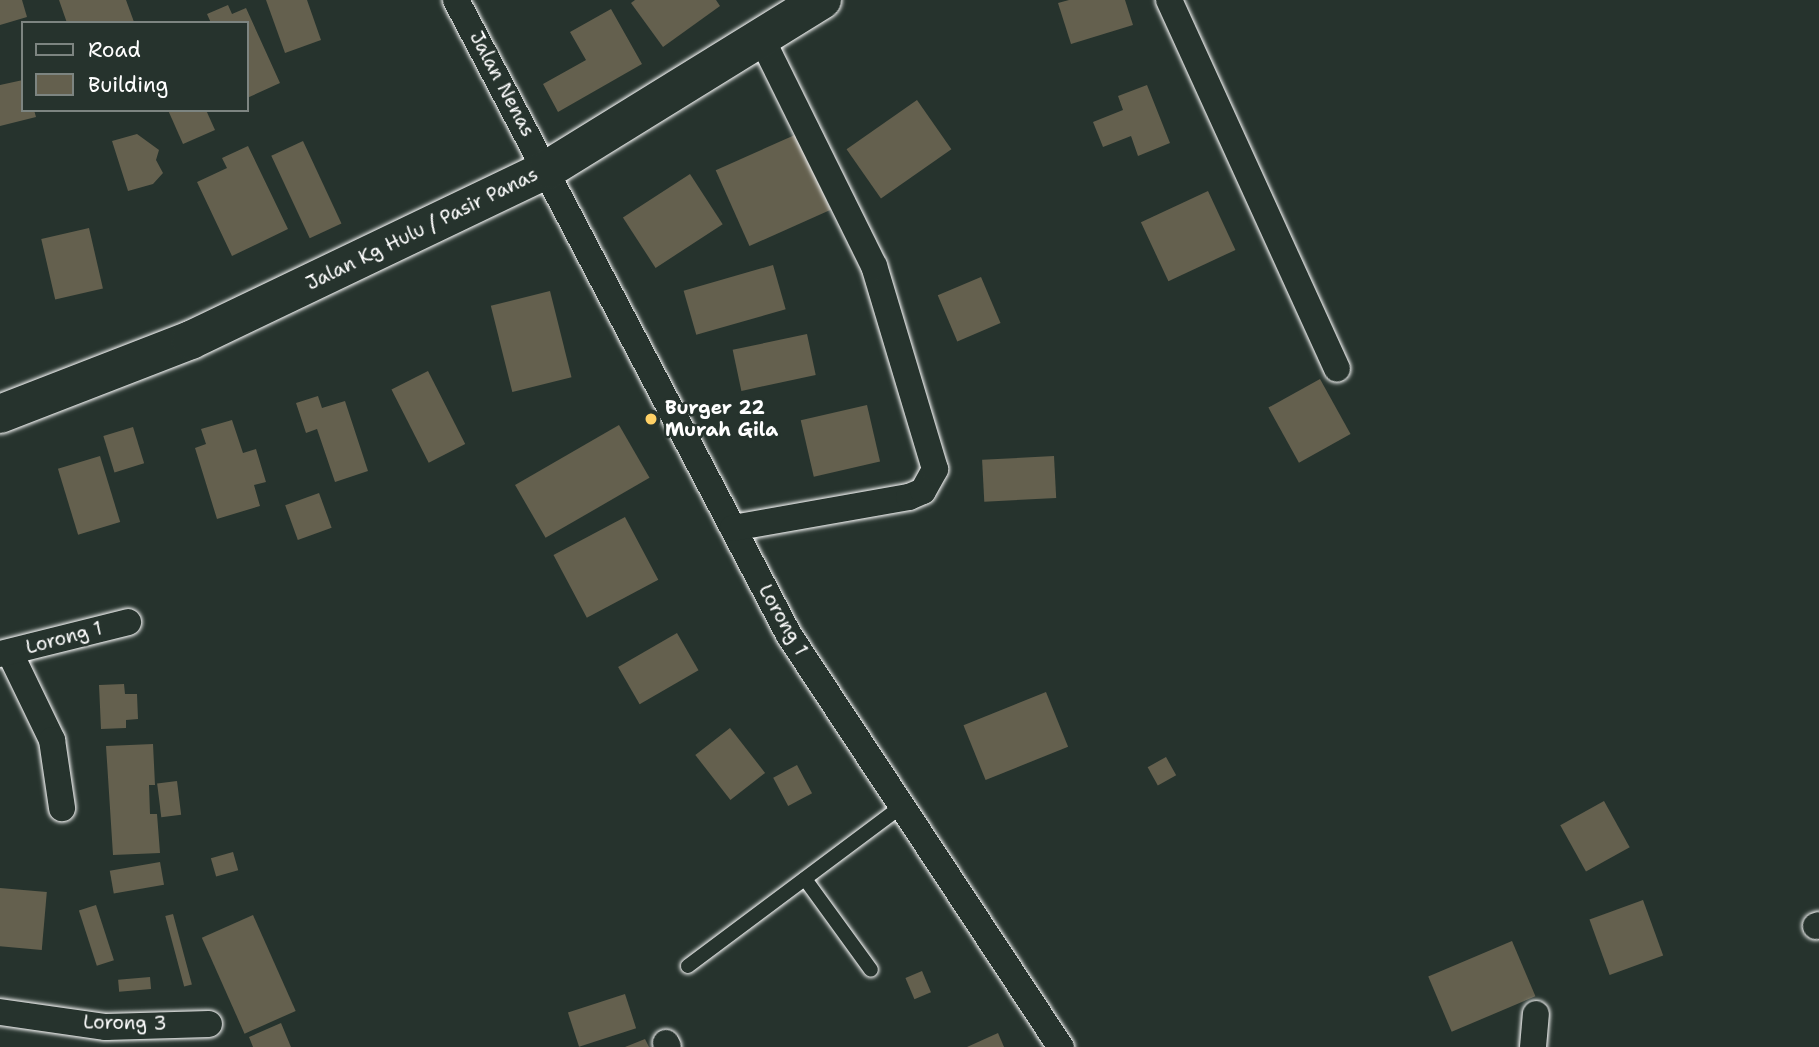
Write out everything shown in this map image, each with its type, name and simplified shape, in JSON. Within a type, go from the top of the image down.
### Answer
[{"type":"main road","name":"Jalan Kg Hulu / Pasir Panas","points":[[0,414],[191,340],[548,169],[822,0]]},
{"type":"street","name":"Jalan Nenas","points":[[456,0],[548,169]]},
{"type":"street","points":[[1169,0],[1337,369]]},
{"type":"street","points":[[733,528],[909,497],[923,491],[935,470],[874,266],[761,37]]},
{"type":"street","name":"Lorong 1","points":[[548,169],[789,635],[1062,1047]]},
{"type":"street","name":"Lorong 1","points":[[5,654],[128,622]]},
{"type":"street","points":[[5,654],[52,740],[62,808]]},
{"type":"street","name":"Lorong 3","points":[[0,1012],[106,1027],[209,1024]]},
{"type":"street","points":[[1533,1047],[1536,1014]]},
{"type":"lane","points":[[688,965],[902,806]]},
{"type":"lane","points":[[805,879],[871,970]]},
{"type":"building","points":[[0,0],[22,0],[27,17],[0,25]]},
{"type":"building","points":[[59,0],[126,0],[134,21],[66,21]]},
{"type":"building","points":[[266,0],[307,0],[321,40],[285,53]]},
{"type":"building","points":[[635,0],[716,0],[720,6],[663,47],[631,3]]},
{"type":"building","points":[[1069,0],[1125,0],[1133,25],[1071,44],[1058,3]]},
{"type":"building","points":[[228,5],[232,14],[246,8],[280,83],[248,98],[248,21],[210,21],[207,14]]},
{"type":"building","points":[[611,9],[642,64],[558,112],[543,84],[586,60],[570,32]]},
{"type":"building","points":[[21,80],[21,112],[35,112],[36,117],[0,126],[0,85]]},
{"type":"building","points":[[1147,85],[1170,143],[1138,156],[1131,136],[1103,147],[1093,122],[1123,110],[1118,96]]},
{"type":"building","points":[[917,100],[951,149],[881,198],[847,149]]},
{"type":"building","points":[[169,112],[207,112],[215,130],[183,144]]},
{"type":"building","points":[[137,134],[159,150],[156,160],[163,173],[153,184],[128,191],[112,141]]},
{"type":"building","points":[[797,134],[831,210],[749,246],[716,170]]},
{"type":"building","points":[[303,141],[341,223],[310,238],[271,156]]},
{"type":"building","points":[[248,146],[288,229],[232,256],[197,182],[227,168],[222,158]]},
{"type":"building","points":[[690,174],[723,224],[656,268],[623,218]]},
{"type":"building","points":[[1208,191],[1235,250],[1168,281],[1141,222]]},
{"type":"building","points":[[89,228],[103,288],[55,299],[41,239]]},
{"type":"building","points":[[773,265],[786,309],[696,335],[684,291]]},
{"type":"building","points":[[981,277],[1001,323],[957,341],[938,295]]},
{"type":"building","points":[[550,291],[572,377],[512,392],[491,306]]},
{"type":"building","points":[[807,334],[816,375],[741,391],[733,350]]},
{"type":"building","points":[[428,371],[465,444],[429,463],[391,390]]},
{"type":"building","points":[[1320,379],[1351,434],[1299,463],[1268,408]]},
{"type":"building","points":[[318,396],[322,408],[345,401],[368,471],[335,482],[317,429],[306,433],[296,403]]},
{"type":"building","points":[[867,405],[880,462],[814,477],[801,420]]},
{"type":"building","points":[[232,420],[243,453],[256,449],[266,482],[254,485],[260,506],[217,519],[195,448],[206,444],[201,429]]},
{"type":"building","points":[[619,425],[650,478],[546,538],[515,485]]},
{"type":"building","points":[[133,427],[144,463],[114,472],[103,436]]},
{"type":"building","points":[[100,456],[120,522],[78,535],[58,469]]},
{"type":"building","points":[[1054,456],[1056,498],[984,502],[982,460]]},
{"type":"building","points":[[319,493],[332,528],[298,540],[285,505]]},
{"type":"building","points":[[625,517],[658,580],[587,618],[553,555]]},
{"type":"building","points":[[677,633],[698,670],[640,704],[618,667]]},
{"type":"building","points":[[124,684],[125,694],[137,694],[138,719],[126,720],[126,728],[101,729],[99,685]]},
{"type":"building","points":[[1046,692],[1068,747],[986,780],[963,725]]},
{"type":"building","points":[[730,728],[765,773],[730,800],[695,755]]},
{"type":"building","points":[[153,744],[155,785],[149,785],[150,814],[157,814],[160,853],[113,855],[106,746]]},
{"type":"building","points":[[1166,757],[1176,775],[1158,786],[1148,767]]},
{"type":"building","points":[[797,765],[812,793],[788,806],[773,778]]},
{"type":"building","points":[[177,781],[181,815],[161,817],[157,783]]},
{"type":"building","points":[[1604,801],[1630,847],[1586,872],[1560,825]]},
{"type":"building","points":[[233,852],[238,870],[216,877],[211,858]]},
{"type":"building","points":[[160,862],[164,885],[114,894],[110,871]]},
{"type":"building","points":[[0,888],[47,892],[42,950],[0,946]]},
{"type":"building","points":[[1643,900],[1663,955],[1610,975],[1589,919]]},
{"type":"building","points":[[96,905],[114,960],[97,966],[79,911]]},
{"type":"building","points":[[173,914],[192,985],[184,987],[165,916]]},
{"type":"building","points":[[253,915],[296,1011],[245,1034],[202,938]]},
{"type":"building","points":[[1512,941],[1535,996],[1452,1032],[1428,977]]},
{"type":"building","points":[[922,971],[931,992],[914,999],[905,978]]},
{"type":"building","points":[[150,977],[151,989],[119,992],[118,980]]},
{"type":"building","points":[[625,994],[636,1028],[579,1047],[568,1013]]},
{"type":"building","points":[[281,1023],[291,1047],[253,1047],[249,1037]]},
{"type":"building","points":[[998,1033],[1004,1047],[967,1047]]},
{"type":"building","points":[[645,1039],[649,1047],[625,1047]]},
{"type":"place","name":"Burger 22 Murah Gila","points":[[651,419]]}]
